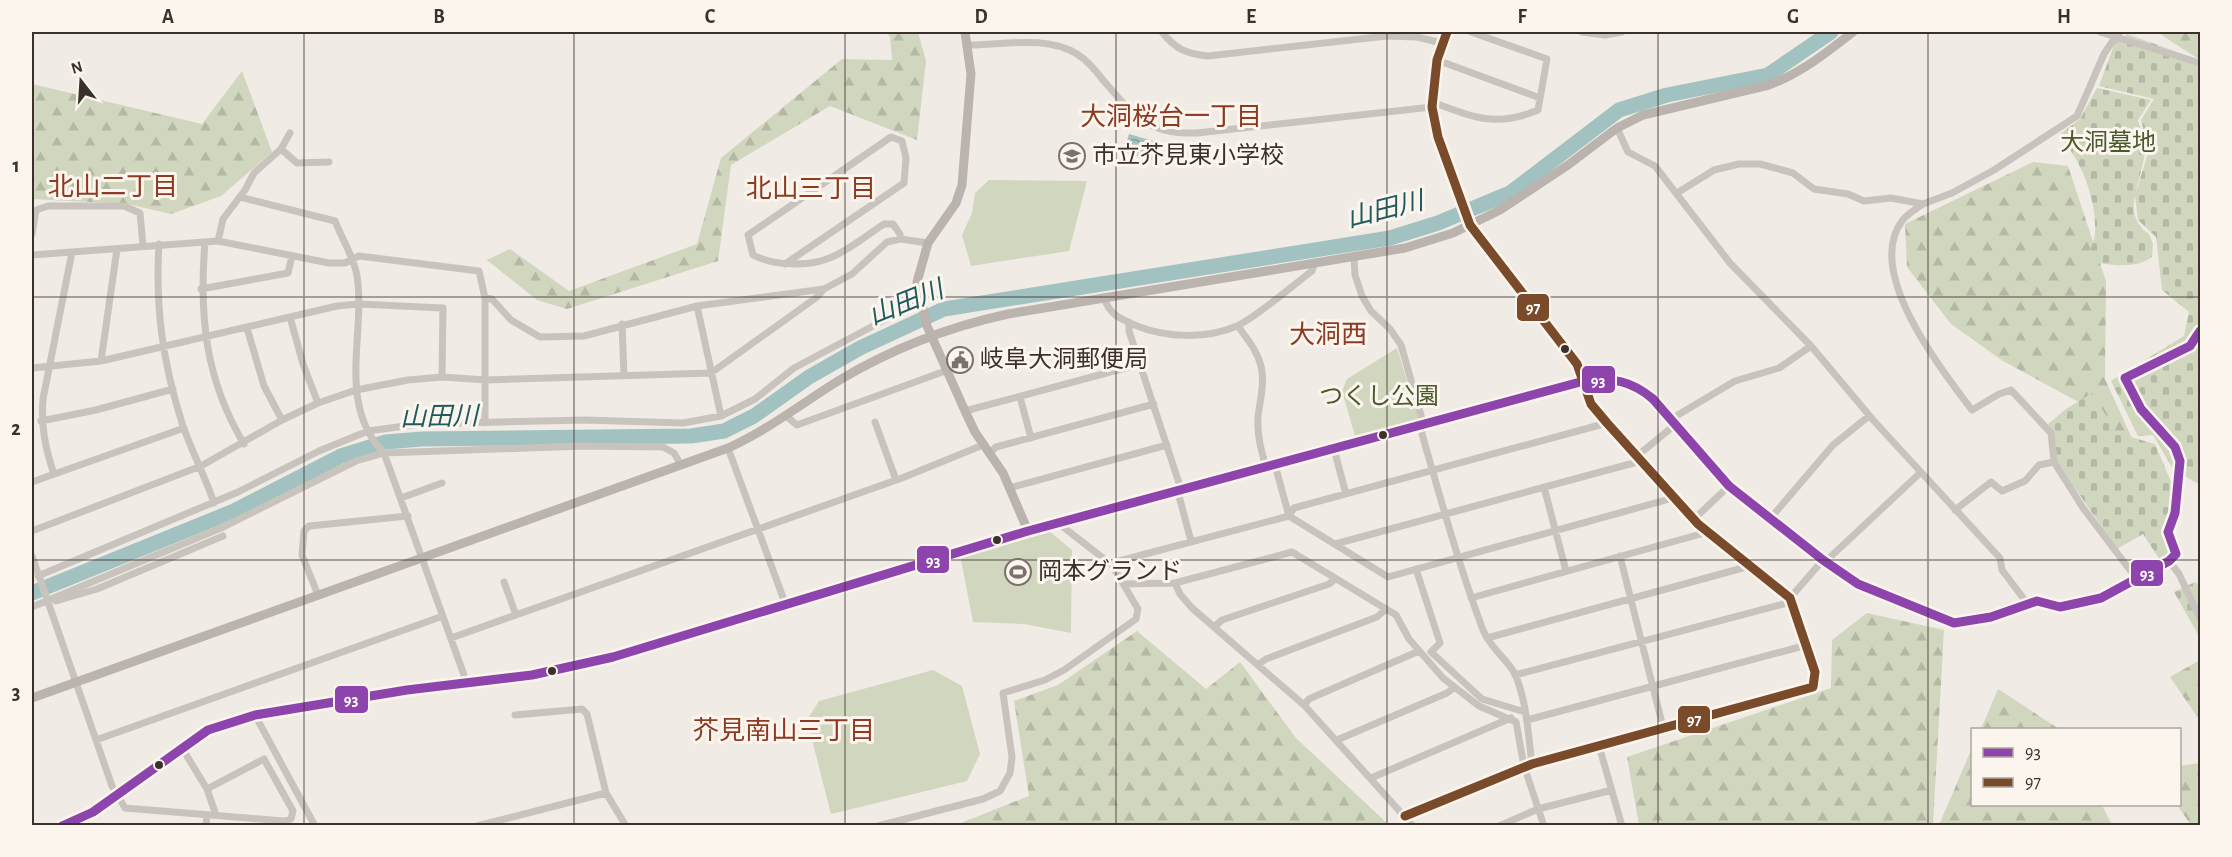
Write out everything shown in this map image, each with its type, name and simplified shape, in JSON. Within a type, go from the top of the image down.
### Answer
[{"type":"street","points":[[965,32],[969,45],[971,74],[962,185],[956,203],[928,243],[917,282],[921,305],[931,335],[965,411],[983,445],[991,452],[1028,531]]},
{"type":"street","points":[[1162,32],[1171,43],[1185,52],[1208,56],[1388,36],[1417,37],[1442,43]]},
{"type":"street","points":[[1405,816],[1524,766],[1813,687],[1815,672],[1790,600],[1694,519],[1607,423],[1591,404],[1577,364],[1468,221],[1438,137],[1432,105],[1437,60],[1447,32]]},
{"type":"street","points":[[969,45],[1045,44],[1076,53],[1089,63],[1131,113],[1146,124],[1166,132],[1197,133],[1432,105],[1480,120],[1504,120],[1538,110],[1547,59],[1471,32]]},
{"type":"street","points":[[1582,32],[1605,35],[1622,32]]},
{"type":"street","points":[[32,698],[728,448],[756,435],[839,381],[931,335],[1008,314],[1405,248],[1530,192],[1617,128],[1654,112],[1769,85],[1787,78],[1807,67],[1853,32]]},
{"type":"street","points":[[2100,32],[2200,63]]},
{"type":"street","points":[[2120,37],[2112,42],[2104,54],[2077,116],[1994,170],[1952,193],[1923,204],[1901,221],[1892,249],[1896,281],[1906,309],[1933,360],[1972,411],[1999,394],[2011,390],[2051,433],[2054,462],[2083,508],[2136,578]]},
{"type":"street","points":[[1437,60],[1540,98]]},
{"type":"street","points":[[1617,128],[1628,152],[1655,166],[1730,263],[1811,346],[1869,416],[2000,558],[2002,570],[2027,603]]},
{"type":"street","points":[[219,241],[223,219],[240,197],[254,173],[281,149],[290,134]]},
{"type":"street","points":[[784,264],[904,183],[906,158],[902,141],[891,137],[748,235],[753,255],[764,261],[784,264],[831,258],[884,224],[893,224],[900,234],[900,239]]},
{"type":"street","points":[[281,149],[297,163],[329,162]]},
{"type":"street","points":[[1677,193],[1714,171],[1747,163],[1793,173],[1814,189],[1848,194],[1864,201],[1891,198],[1923,204]]},
{"type":"street","points":[[240,197],[249,202],[335,221],[353,260],[357,275],[359,304],[354,365],[356,390],[369,434],[382,451],[408,516],[451,638],[464,683]]},
{"type":"street","points":[[32,234],[36,210],[48,206],[124,206],[140,213],[143,246]]},
{"type":"street","points":[[484,298],[492,299],[512,320],[540,337],[584,336],[622,324],[697,306],[824,289],[852,274],[887,242],[900,239],[928,243]]},
{"type":"street","points":[[32,255],[219,241],[329,263],[353,260],[359,255],[479,271],[484,298],[485,423]]},
{"type":"street","points":[[205,242],[201,289],[205,337],[221,398],[244,444]]},
{"type":"street","points":[[159,244],[156,290],[163,347],[184,428],[214,503]]},
{"type":"street","points":[[101,361],[117,249]]},
{"type":"street","points":[[54,474],[45,447],[41,421],[49,367],[72,252]]},
{"type":"street","points":[[201,289],[288,273],[292,256]]},
{"type":"street","points":[[1354,256],[1355,275],[1362,296],[1371,311],[1390,329],[1401,345],[1422,425],[1421,430],[1471,598],[1487,638],[1515,675],[1527,720],[1532,764]]},
{"type":"street","points":[[1104,297],[1107,308],[1115,316],[1156,334],[1205,334],[1238,326],[1312,271],[1315,262]]},
{"type":"street","points":[[32,531],[201,466],[244,444],[282,420],[318,403],[356,390],[408,380],[442,377],[486,380],[711,373],[817,297],[824,289]]},
{"type":"street","points":[[32,368],[101,361],[290,317],[359,304],[443,309],[442,377]]},
{"type":"street","points":[[39,578],[214,503],[342,440],[420,424],[585,420],[683,423],[721,416],[755,399],[794,369],[921,305]]},
{"type":"street","points":[[697,306],[721,416]]},
{"type":"street","points":[[290,317],[303,364],[318,403]]},
{"type":"street","points":[[1129,322],[1129,331],[1181,489],[1179,496],[1191,541]]},
{"type":"street","points":[[622,324],[624,376]]},
{"type":"street","points":[[1238,326],[1254,348],[1261,366],[1263,389],[1258,417],[1258,442],[1289,516],[1388,577],[1674,498]]},
{"type":"street","points":[[248,328],[264,386],[282,420]]},
{"type":"street","points":[[62,825],[74,824],[182,748],[216,727],[255,715],[464,683],[532,675],[613,657],[1028,531],[1601,378],[1639,387],[1674,421],[1729,486],[1769,520],[1858,584],[1954,623],[1991,617],[2037,601],[2060,608],[2101,598],[2169,561],[2176,554],[2168,532],[2175,513],[2180,461],[2175,447],[2141,409],[2125,378],[2190,346],[2200,331]]},
{"type":"street","points":[[1335,544],[1639,459],[1674,421],[1735,381],[1779,368],[1811,346]]},
{"type":"street","points":[[965,411],[1140,364]]},
{"type":"street","points":[[786,416],[797,424],[948,370]]},
{"type":"street","points":[[41,421],[96,410],[173,389]]},
{"type":"street","points":[[1020,397],[1031,438]]},
{"type":"street","points":[[991,452],[996,447],[1154,404]]},
{"type":"street","points":[[1769,520],[1833,445],[1869,416]]},
{"type":"street","points":[[875,422],[896,480]]},
{"type":"street","points":[[1112,565],[1191,541],[1289,516],[1294,508],[1607,423]]},
{"type":"street","points":[[32,482],[184,428]]},
{"type":"street","points":[[451,638],[896,480],[983,445]]},
{"type":"street","points":[[1009,488],[1167,445]]},
{"type":"street","points":[[32,607],[221,528],[356,461],[382,451],[582,446],[663,447],[674,453],[681,465]]},
{"type":"street","points":[[728,448],[785,603]]},
{"type":"street","points":[[1334,449],[1346,494]]},
{"type":"street","points":[[1954,510],[1991,482],[2002,491],[2025,481],[2040,465],[2054,462]]},
{"type":"street","points":[[1515,675],[1790,600],[1824,561],[1920,473]]},
{"type":"street","points":[[401,498],[442,483]]},
{"type":"street","points":[[1694,519],[1729,486]]},
{"type":"street","points":[[1544,487],[1566,571]]},
{"type":"street","points":[[318,595],[302,555],[304,531],[309,526],[408,516]]},
{"type":"street","points":[[878,825],[983,799],[1000,790],[1010,773],[1012,757],[1003,693],[1045,680],[1064,670],[1136,619],[1138,609],[1112,565],[1058,523]]},
{"type":"street","points":[[1471,598],[1708,532]]},
{"type":"street","points":[[47,601],[72,598],[97,589],[223,536]]},
{"type":"street","points":[[1125,584],[1175,583],[1292,552],[1396,615],[1419,651],[1454,688],[1479,706],[1511,718],[1516,723],[1524,766],[1544,825]]},
{"type":"street","points":[[32,556],[96,740],[125,808],[284,821],[291,819],[293,811],[264,759],[207,789]]},
{"type":"street","points":[[1620,556],[1663,728]]},
{"type":"street","points":[[2169,561],[2179,574],[2200,618]]},
{"type":"street","points":[[1487,638],[1750,566]]},
{"type":"street","points":[[1416,569],[1440,643],[1431,652],[1482,699],[1525,712]]},
{"type":"street","points":[[1215,626],[1222,620],[1329,584],[1335,579]]},
{"type":"street","points":[[504,582],[516,615]]},
{"type":"street","points":[[1175,583],[1180,594],[1304,705],[1413,825]]},
{"type":"street","points":[[1259,664],[1266,659],[1377,616],[1386,609]]},
{"type":"street","points":[[96,740],[443,616]]},
{"type":"street","points":[[1527,720],[1807,645]]},
{"type":"street","points":[[1304,705],[1309,699],[1419,651]]},
{"type":"street","points":[[1337,740],[1448,693],[1454,688]]},
{"type":"street","points":[[515,715],[582,709],[587,714],[606,793],[626,825]]},
{"type":"street","points":[[255,715],[315,825]]},
{"type":"street","points":[[1371,778],[1511,718]]},
{"type":"street","points":[[1599,746],[1622,825]]},
{"type":"street","points":[[182,748],[207,789],[216,815]]},
{"type":"street","points":[[1499,825],[1538,809],[1612,790]]},
{"type":"street","points":[[477,825],[506,822],[606,793]]},
{"type":"street","points":[[206,825],[207,815]]},
{"type":"green space","points":[[886,32],[918,32],[926,61],[917,140],[830,106],[731,165],[718,261],[567,309],[537,300],[487,260],[510,249],[569,291],[697,244],[721,158],[842,59],[892,60],[890,37]]},
{"type":"green space","points":[[2157,32],[2200,32],[2200,60]]},
{"type":"green space","name":"大洞墓地","points":[[2127,34],[2180,53],[2200,64],[2200,485],[2173,469],[2153,435],[2138,436],[2111,381],[2184,336],[2189,312],[2162,290],[2156,237],[2138,220],[2135,196],[2136,218],[2149,234],[2153,244],[2152,257],[2129,265],[2111,265],[2086,260],[2095,234],[2093,207],[2081,168],[2059,135],[2080,119],[2097,88],[2151,100],[2138,120],[2146,150],[2135,195],[2149,150],[2141,120],[2154,99],[2099,86],[2114,45]]},
{"type":"green space","points":[[242,71],[272,152],[221,196],[171,214],[128,204],[32,199],[32,84],[202,124]]},
{"type":"green space","points":[[2033,162],[2068,166],[2106,281],[2105,379],[2134,443],[2116,449],[2086,406],[2003,361],[1951,324],[1907,267],[1905,224]]},
{"type":"green space","points":[[989,180],[1087,181],[1069,251],[971,266],[962,235],[972,213],[975,193]]},
{"type":"green space","name":"つくし公園","points":[[1397,348],[1419,420],[1355,436],[1342,391],[1347,379]]},
{"type":"green space","points":[[2092,393],[2117,433],[2155,444],[2174,489],[2169,521],[2174,552],[2160,560],[2143,534],[2117,549],[2057,462],[2055,438],[2048,424],[2066,409]]},
{"type":"green space","name":"岡本グランド","points":[[1049,531],[1072,550],[1071,633],[1024,624],[973,622],[960,555]]},
{"type":"green space","points":[[2195,582],[2200,585],[2200,638],[2174,592]]},
{"type":"green space","points":[[1867,613],[1944,630],[1933,825],[1639,825],[1627,757],[1831,688],[1832,640]]},
{"type":"green space","points":[[1137,631],[1206,689],[1240,662],[1296,738],[1389,825],[956,825],[1029,796],[1014,701],[1058,685]]},
{"type":"green space","points":[[2200,660],[2200,721],[2170,677]]},
{"type":"green space","points":[[933,670],[962,686],[980,754],[967,781],[831,814],[807,720],[819,701]]},
{"type":"green space","points":[[1998,689],[2057,728],[1981,728]]},
{"type":"green space","points":[[1971,750],[1971,806],[2102,806],[2112,825],[1939,825]]},
{"type":"green space","points":[[2200,763],[2200,825],[2191,825],[2178,806],[2181,806],[2181,766]]},
{"type":"water","points":[[1129,134],[1160,143],[1155,161],[1124,152]]},
{"type":"waterway","name":"山田川","points":[[32,593],[234,511],[341,456],[386,442],[422,439],[691,436],[724,431],[754,416],[809,377],[860,348],[944,309],[1390,238],[1438,223],[1510,193],[1619,110],[1667,95],[1768,75],[1831,32]]},
{"type":"transit line","name":"97","points":[[1405,816],[1532,764],[1813,687],[1815,672],[1790,598],[1698,524],[1607,423],[1591,404],[1577,364],[1470,225],[1438,137],[1432,107],[1437,60],[1447,32]]},
{"type":"transit line","name":"93","points":[[62,826],[93,812],[208,730],[255,715],[407,690],[532,675],[613,657],[1028,531],[1584,381],[1613,380],[1629,384],[1645,393],[1653,399],[1729,486],[1823,560],[1858,584],[1954,623],[1991,617],[2037,601],[2060,607],[2101,598],[2169,561],[2176,554],[2168,532],[2175,513],[2180,461],[2175,447],[2141,409],[2125,378],[2190,346],[2200,331]]},
{"type":"place","name":"市立芥見東小学校","points":[[1072,156]]},
{"type":"place","name":"岐阜大洞郵便局","points":[[960,360]]},
{"type":"place","name":"岡本グランド","points":[[1018,572]]},
{"type":"district","name":"大洞桜台一丁目","points":[[1171,117]]},
{"type":"district","name":"北山二丁目","points":[[113,187]]},
{"type":"district","name":"北山三丁目","points":[[811,189]]},
{"type":"district","name":"大洞西","points":[[1328,335]]},
{"type":"district","name":"芥見南山三丁目","points":[[784,731]]}]
